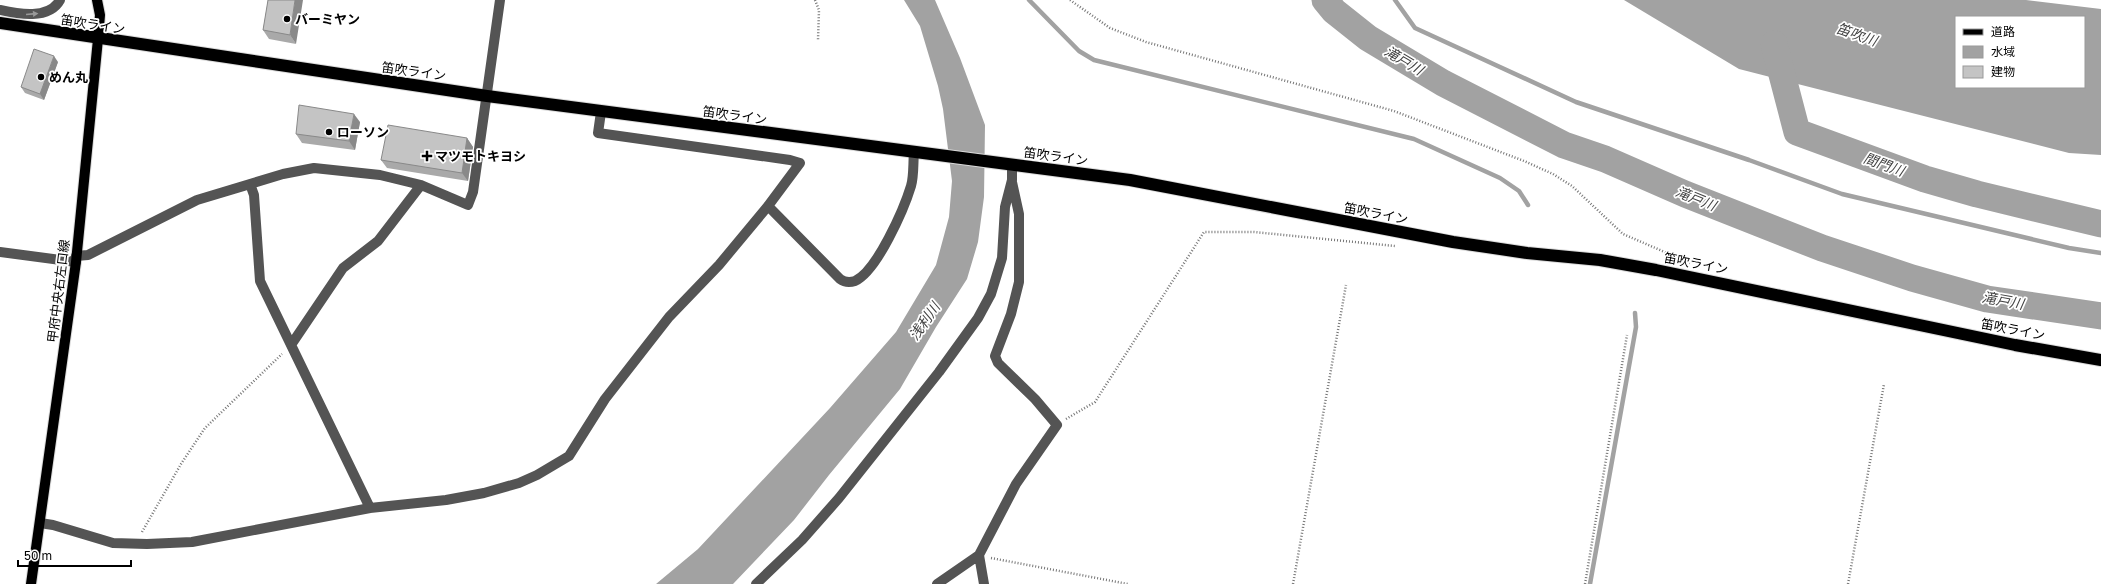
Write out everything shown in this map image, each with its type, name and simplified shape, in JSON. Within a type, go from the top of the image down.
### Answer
[{"type":"highway","name":"笛吹ライン","points":[[0,23],[98,39],[601,112],[1130,180],[1453,242],[1527,253],[1600,260],[1702,278],[2015,345],[2101,360]]},
{"type":"main road","name":"甲府中央右左口線","points":[[32,584],[76,259],[88,156],[93,80],[100,15],[97,0]]},
{"type":"street","points":[[0,10],[24,15],[40,13],[58,4],[60,0]]},
{"type":"street","points":[[0,252],[76,259],[88,255],[197,200],[283,174],[314,168],[380,175],[420,185],[468,205],[473,192],[500,0]]},
{"type":"street","points":[[40,524],[53,524],[113,543],[136,544],[192,542],[370,508],[446,500],[484,493],[519,483],[568,456],[605,399],[669,317],[719,265],[768,206],[800,163],[790,160],[598,132],[601,112]]},
{"type":"street","points":[[768,206],[840,279],[846,282],[854,281],[867,271],[892,232],[911,185],[914,152]]},
{"type":"street","points":[[937,584],[979,555],[1016,484],[1057,425],[1035,399],[998,363],[995,356],[1011,314],[1019,282],[1019,214],[1012,180],[1012,164]]},
{"type":"street","points":[[756,584],[802,540],[839,498],[939,372],[978,318],[990,294],[1002,258],[1005,207],[1012,180]]},
{"type":"street","points":[[250,184],[254,195],[260,281],[370,508]]},
{"type":"street","points":[[291,345],[343,268],[378,241],[420,185]]},
{"type":"street","points":[[979,555],[984,584]]},
{"type":"path","points":[[815,0],[819,10],[818,40]]},
{"type":"path","points":[[1070,0],[1110,28],[1146,42],[1394,111],[1524,161],[1553,174],[1572,186],[1623,234],[1687,261],[1699,269],[1702,278]]},
{"type":"path","points":[[1057,425],[1095,402],[1204,232],[1254,232],[1400,246]]},
{"type":"path","points":[[1293,584],[1346,284]]},
{"type":"path","points":[[1585,584],[1628,335]]},
{"type":"path","points":[[136,544],[181,464],[205,428],[291,345]]},
{"type":"path","points":[[1848,584],[1884,384]]},
{"type":"path","points":[[979,555],[1128,584]]},
{"type":"water","name":"浅利川","points":[[904,0],[935,0],[960,58],[985,125],[984,197],[978,242],[967,279],[936,327],[900,389],[794,520],[733,584],[656,584],[698,549],[830,408],[896,332],[936,265],[949,217],[952,181],[943,109],[938,86],[920,26]]},
{"type":"water","name":"笛吹川","points":[[1624,0],[2026,0],[2101,9],[2101,155],[2069,153],[1739,69]]},
{"type":"building","points":[[268,0],[295,0],[290,35],[263,30]]},
{"type":"building","name":"めん丸","points":[[34,49],[54,56],[40,94],[21,87]]},
{"type":"building","points":[[299,105],[354,114],[349,141],[296,134]]},
{"type":"building","points":[[388,125],[467,138],[462,173],[381,160]]},
{"type":"waterway","points":[[1029,0],[1079,51],[1094,60],[1414,139],[1500,178],[1519,191],[1528,205]]},
{"type":"waterway","name":"滝戸川","points":[[1325,0],[1334,11],[1368,38],[1443,83],[1564,145],[1605,159],[1685,194],[1822,248],[1912,278],[1987,299],[2101,316]]},
{"type":"waterway","points":[[1395,0],[1415,28],[1576,102],[1749,160],[1842,194],[2069,248],[2101,253]]},
{"type":"waterway","name":"間門川","points":[[1774,44],[1797,132],[1925,179],[1977,194],[2101,224]]},
{"type":"waterway","points":[[1590,584],[1636,327],[1635,313]]},
{"type":"place","name":"バーミヤン","points":[[287,19]]},
{"type":"place","name":"めん丸","points":[[41,77]]},
{"type":"place","name":"ローソン","points":[[329,132]]},
{"type":"place","name":"マツモトキヨシ","points":[[427,156]]}]
